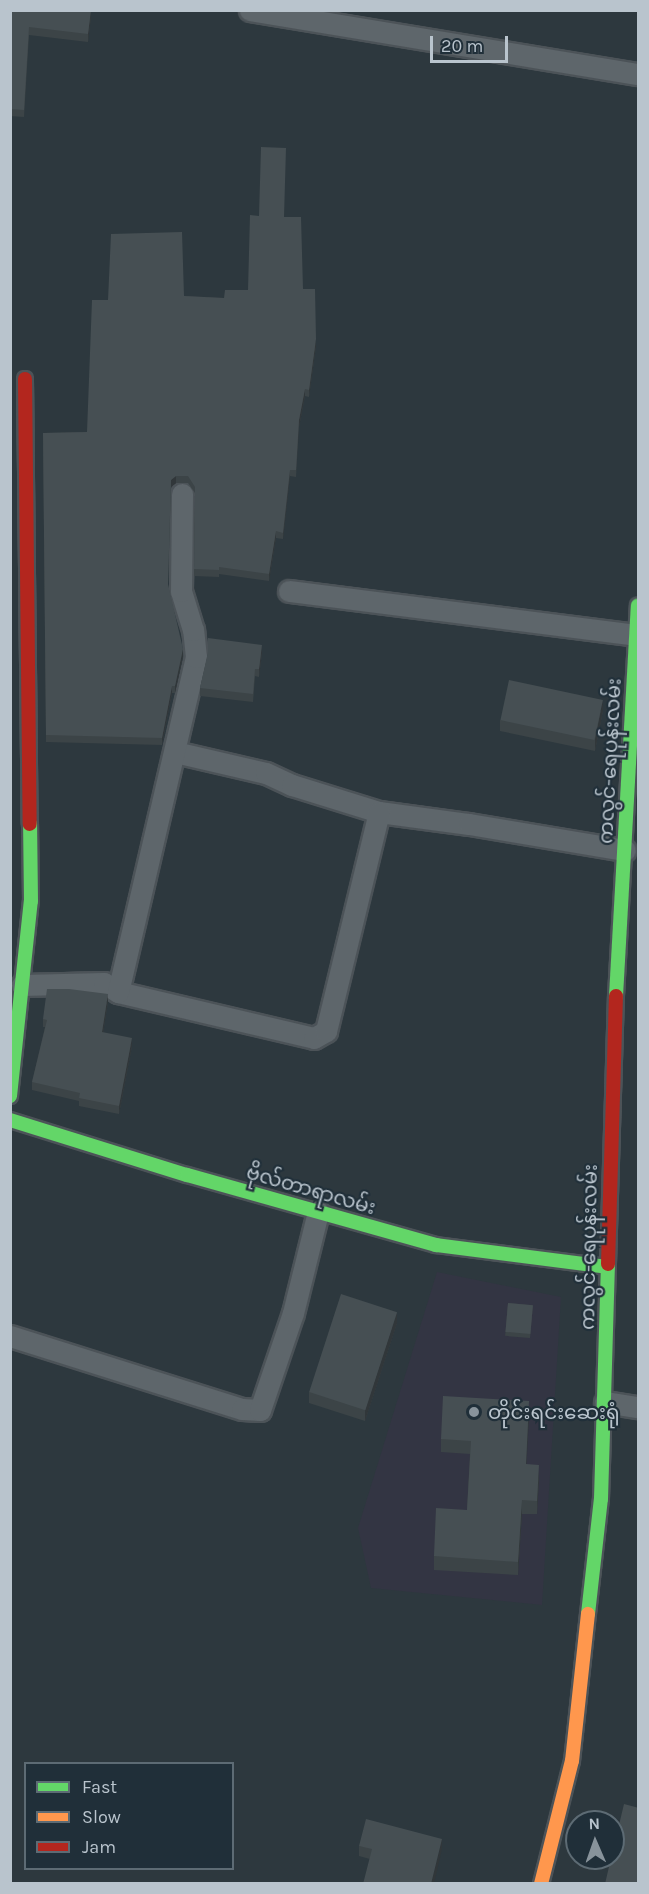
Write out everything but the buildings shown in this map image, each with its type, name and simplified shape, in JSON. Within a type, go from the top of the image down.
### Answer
[{"type":"street","points":[[250,10],[639,74]]},
{"type":"street","points":[[10,1096],[31,902],[25,379]]},
{"type":"street","points":[[118,992],[196,657],[193,630],[181,591],[182,494]]},
{"type":"street","points":[[289,591],[637,635]]},
{"type":"street","name":"ကလွင်-ရေပုန်းလမ်း","points":[[541,1884],[572,1761],[601,1499],[614,1041],[639,606]]},
{"type":"street","points":[[175,752],[266,773],[292,785],[379,812],[469,824],[625,850]]},
{"type":"street","points":[[22,985],[104,983],[118,992],[314,1038],[326,1030],[379,812]]},
{"type":"street","name":"ဗိုလ်တာရာလမ်း","points":[[10,1120],[187,1175],[436,1245],[608,1267]]},
{"type":"street","points":[[10,1336],[242,1409],[260,1410],[294,1313],[318,1212]]},
{"type":"street","points":[[605,1402],[639,1407]]},
{"type":"shaded area","name":"တိုင်းရင်းဆေးရုံ","points":[[437,1272],[561,1297],[542,1605],[371,1588],[358,1528]]},
{"type":"traffic: fast","points":[[616,996],[638,606]]},
{"type":"traffic: fast","points":[[10,1096],[31,901],[30,824]]},
{"type":"traffic: fast","points":[[10,1120],[187,1175],[436,1245],[608,1267]]},
{"type":"traffic: fast","points":[[588,1614],[601,1499],[608,1264]]},
{"type":"traffic: slow","points":[[541,1884],[572,1761],[588,1614]]},
{"type":"traffic: jam","points":[[25,379],[30,824]]},
{"type":"traffic: jam","points":[[608,1264],[616,996]]},
{"type":"place","name":"တိုင်းရင်းဆေးရုံ","points":[[474,1412]]}]
